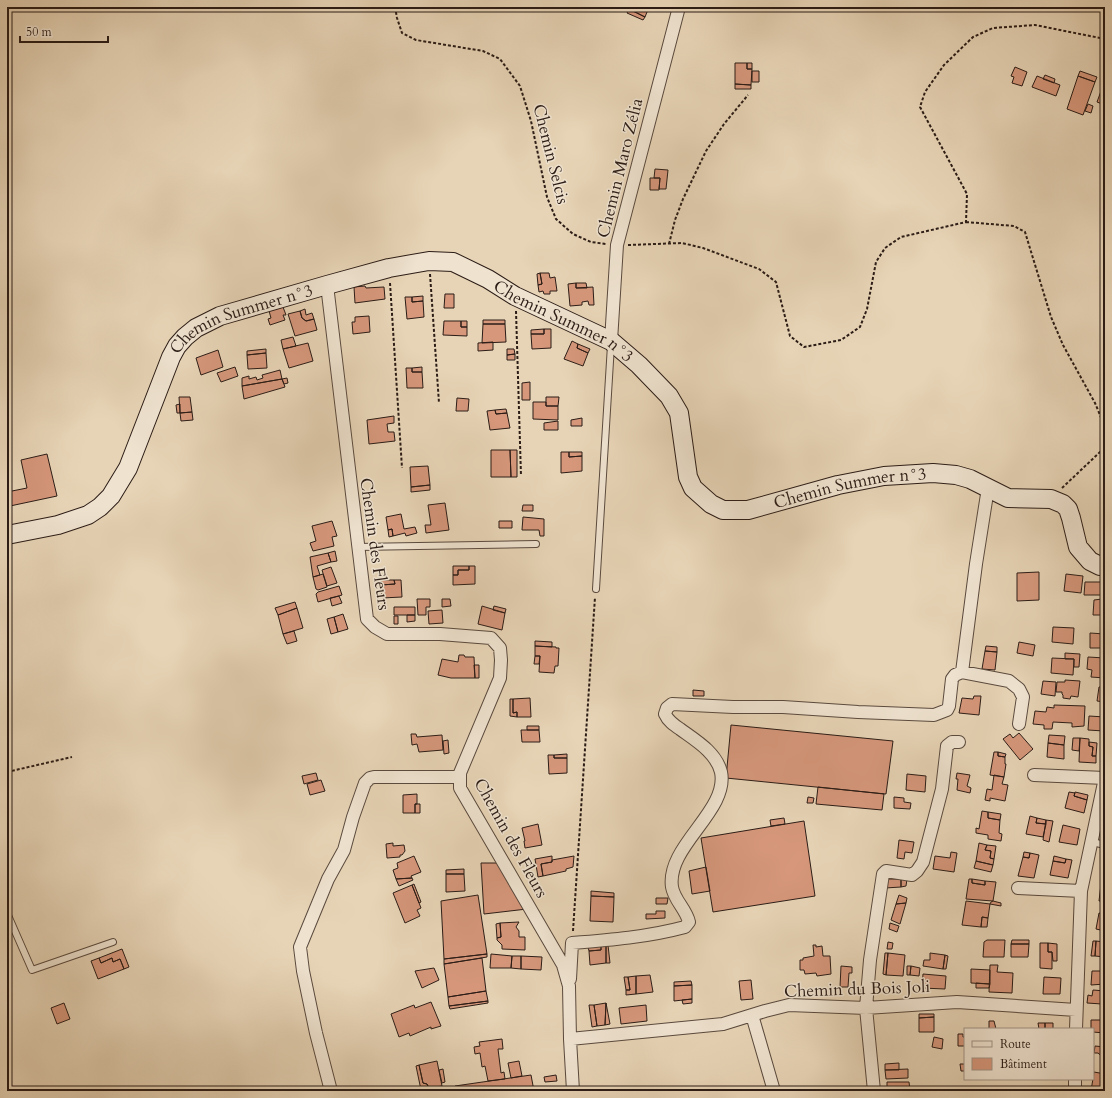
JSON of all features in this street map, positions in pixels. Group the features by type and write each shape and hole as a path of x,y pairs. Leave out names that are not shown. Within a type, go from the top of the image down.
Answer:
{"street":[{"name":"Chemin Maro Zélia","path":"611,341 617,245 679,7"},
{"name":"Chemin Summer n°3","path":"7,535 58,525 88,515 100,507 111,496 128,468 171,357 177,346 196,328 220,316 327,285 389,268 429,261 453,262 488,279 515,296 611,341 623,353 639,365 669,396 675,405 680,417 688,477 693,488 711,504 723,510 748,510 838,485 884,476 933,473 956,475 970,479 1008,498 1051,499 1063,504 1068,509 1078,547 1090,561 1100,566 1105,566"},
{"name":"Chemin des Fleurs","path":"327,285 357,547 367,619 387,634 440,634 491,638 500,648 500,678 460,773 460,788 563,965 569,986 573,1091"},
{"path":"962,672 976,564 988,488"},
{"path":"569,986 572,942 627,938 661,933 685,927 689,922 676,898 672,886 673,874 680,854 708,812 722,784 721,772 716,761 707,749 666,718 665,714 667,708 672,704 733,707 783,707 934,715 947,710 949,706 952,679 955,675 962,672 1009,682 1019,689 1023,697 1019,724"},
{"path":"874,1091 866,1008 872,944 883,874 886,871 912,874 917,871 923,862 942,789 947,746 952,742 959,742"},
{"path":"1034,774 1105,778 1081,891 1076,1028"},
{"path":"331,1091 316,1033 303,970 300,947 328,879 344,850 353,817 365,783 374,776 460,777"},
{"path":"1018,888 1081,891"},
{"name":"Chemin du Bois Joli","path":"570,1039 723,1024 789,1006 866,1008 957,1002 1076,1010"},
{"path":"752,1015 774,1091"},
{"path":"1075,1080 1075,1091"}],"lane":[{"path":"596,589 611,341"},
{"path":"357,547 536,544"},
{"path":"1092,842 1105,845"},
{"path":"7,913 32,970 113,942"}],"path":[{"name":"Chemin Selcis","path":"396,7 397,18 402,33 416,40 483,50 500,59 520,86 531,121 547,196 556,219 573,234 591,242 617,245 682,243 703,248 759,269 776,282 790,336 804,347 841,340 860,327 867,309 876,262 886,248 900,237 966,222 1014,226 1025,232 1051,316 1063,345 1095,403 1105,427"},
{"path":"966,222 967,194 920,107 925,92 944,65 973,37 993,28 1035,25 1105,39"},
{"path":"669,244 675,220 683,199 706,151 724,124 748,95"},
{"path":"429,261 439,403"},
{"path":"389,268 402,468"},
{"path":"515,296 521,476"},
{"path":"1051,499 1100,452 1105,443"},
{"path":"572,942 596,589"},
{"path":"7,772 72,757"}],"building":[{"path":"630,7 649,7 645,17 629,9"},
{"path":"1045,7 1063,7 1062,11"},
{"path":"629,9 645,17 643,20 627,13"},
{"path":"735,63 747,63 747,69 752,69 751,85 735,84"},
{"path":"747,63 752,63 752,69 747,69"},
{"path":"1015,67 1027,72 1022,86 1012,83 1014,77 1011,76"},
{"path":"752,71 759,71 759,82 752,82"},
{"path":"1080,71 1097,77 1095,82 1078,76"},
{"path":"1045,75 1055,79 1054,83 1043,79"},
{"path":"1037,76 1060,85 1056,96 1032,87"},
{"path":"1078,76 1095,82 1083,115 1067,109"},
{"path":"735,84 751,85 751,89 735,89"},
{"path":"1101,91 1105,93 1105,105 1097,102"},
{"path":"1088,104 1093,106 1091,113 1085,111"},
{"path":"655,169 668,170 666,189 659,189 660,178 654,178"},
{"path":"650,178 660,178 659,190 650,190"},
{"path":"540,273 549,273 550,278 555,277 557,291 550,291 550,294 544,294 543,291 539,292 538,285 542,284"},
{"path":"540,273 542,284 538,285 537,274"},
{"path":"576,283 576,288 593,287 594,305 589,305 588,301 582,302 582,305 570,306 568,284"},
{"path":"576,283 586,283 587,288 576,288"},
{"path":"365,286 366,288 384,287 385,299 355,303 354,287"},
{"path":"445,294 454,294 454,308 444,308"},
{"path":"423,296 423,301 412,302 412,297"},
{"path":"405,297 412,297 412,302 423,301 424,317 407,319"},
{"path":"283,307 286,315 283,315 285,320 270,325 268,319 271,318 269,311"},
{"path":"305,309 306,315 312,313 314,319 306,321 302,318 300,311"},
{"path":"300,311 302,318 306,321 314,319 317,330 295,336 288,314"},
{"path":"369,316 370,332 353,334 352,322 355,322 355,317"},
{"path":"483,320 505,320 505,324 483,324"},
{"path":"444,321 461,321 461,327 467,327 467,336 443,335"},
{"path":"461,321 467,321 467,327 461,327"},
{"path":"483,324 505,324 506,342 482,343"},
{"path":"544,329 544,334 531,334 531,330"},
{"path":"544,329 551,329 551,348 532,349 531,334 544,334"},
{"path":"293,337 296,346 283,349 281,340"},
{"path":"572,341 578,344 577,348 588,353 583,366 564,359"},
{"path":"493,342 493,350 478,351 478,343"},
{"path":"308,343 313,361 289,368 283,349"},
{"path":"578,344 590,349 588,353 577,348"},
{"path":"266,349 266,353 247,355 247,351"},
{"path":"507,349 514,349 515,354 507,355"},
{"path":"218,350 223,367 201,375 196,358"},
{"path":"266,353 267,368 248,369 247,355"},
{"path":"515,354 515,360 507,360 507,355"},
{"path":"235,367 238,376 221,382 217,373"},
{"path":"422,367 422,372 412,372 412,368"},
{"path":"406,368 412,368 412,372 422,372 423,388 407,388"},
{"path":"280,370 282,379 242,386 242,378 249,376 249,379 256,377 257,380 263,378 262,375"},
{"path":"287,378 288,383 284,384 282,379"},
{"path":"282,379 285,387 244,399 242,386"},
{"path":"530,382 530,400 522,400 522,383"},
{"path":"179,397 190,397 192,412 180,413"},
{"path":"546,397 559,397 558,406 546,406"},
{"path":"457,398 469,399 468,411 456,411"},
{"path":"533,402 546,402 546,406 558,406 558,420 533,419"},
{"path":"180,404 180,413 177,413 176,405"},
{"path":"506,409 507,413 496,414 495,410"},
{"path":"495,410 496,414 507,413 510,428 490,430 487,411"},
{"path":"192,412 193,420 181,421 180,413"},
{"path":"394,416 394,423 387,424 388,432 394,432 395,441 369,444 367,420"},
{"path":"582,418 582,426 571,426 571,420"},
{"path":"558,421 558,430 544,430 544,423"},
{"path":"491,450 510,450 511,477 491,477"},
{"path":"510,450 517,450 517,477 511,477"},
{"path":"561,452 569,452 569,457 582,456 582,471 561,473"},
{"path":"569,452 582,452 582,456 569,457"},
{"path":"47,454 57,496 10,506 7,492 27,488 21,460"},
{"path":"428,466 430,485 411,487 410,467"},
{"path":"430,485 430,490 411,492 411,487"},
{"path":"445,503 449,530 426,533 425,525 431,525 428,505"},
{"path":"523,505 533,505 533,511 522,511"},
{"path":"401,514 404,529 415,527 417,533 406,536 405,533 393,536 392,529 388,530 386,517"},
{"path":"523,517 544,519 544,536 540,536 539,530 522,530"},
{"path":"332,521 337,536 332,537 334,546 313,551 310,543 316,541 312,526"},
{"path":"499,521 512,521 512,528 499,528"},
{"path":"392,529 393,536 389,537 388,530"},
{"path":"335,551 337,561 331,562 328,553"},
{"path":"328,553 331,562 317,566 320,575 313,577 310,557"},
{"path":"453,566 469,566 469,570 458,570 458,575 453,575"},
{"path":"469,566 475,566 475,584 453,585 453,575 458,575 458,570 469,570"},
{"path":"331,567 337,583 327,586 322,570"},
{"path":"1039,572 1039,600 1017,601 1017,573"},
{"path":"323,574 327,587 318,590 316,589 313,577"},
{"path":"1066,574 1083,576 1081,593 1064,591"},
{"path":"381,580 394,580 395,584 381,585"},
{"path":"394,580 401,580 402,597 382,598 381,585 395,584"},
{"path":"1085,582 1105,582 1105,595 1084,595"},
{"path":"339,586 342,595 318,602 316,594 318,592"},
{"path":"339,596 342,603 332,606 330,598"},
{"path":"417,599 430,599 430,607 426,607 426,615 418,615"},
{"path":"442,599 450,599 451,606 442,607"},
{"path":"1102,599 1102,604 1105,604 1105,615 1093,615 1094,600"},
{"path":"295,602 297,608 278,615 275,608"},
{"path":"482,606 505,613 502,630 478,624"},
{"path":"494,606 506,609 505,613 493,610"},
{"path":"394,607 415,607 415,615 394,615"},
{"path":"297,608 303,628 283,634 278,615"},
{"path":"442,610 443,623 429,624 428,611"},
{"path":"343,614 348,629 338,632 334,617"},
{"path":"407,615 415,615 415,621 407,622"},
{"path":"394,616 398,616 398,624 394,624"},
{"path":"334,617 338,632 331,634 327,619"},
{"path":"1053,627 1074,628 1073,644 1052,642"},
{"path":"294,631 297,641 287,644 283,634"},
{"path":"1090,633 1105,634 1105,648 1090,648"},
{"path":"535,641 552,642 552,647 535,646"},
{"path":"1019,642 1035,645 1033,656 1017,653"},
{"path":"535,646 559,648 558,666 555,666 554,673 539,672 540,656 535,656"},
{"path":"986,646 997,647 997,652 985,651"},
{"path":"985,651 997,652 995,670 982,669"},
{"path":"1065,653 1080,654 1079,667 1074,667 1074,659 1065,659"},
{"path":"459,655 474,657 475,678 451,678 438,675 442,659 458,662"},
{"path":"535,656 540,656 539,664 534,664"},
{"path":"1088,657 1105,658 1105,678 1091,677 1092,670 1087,669"},
{"path":"1052,658 1074,659 1073,675 1051,673"},
{"path":"474,665 479,665 479,678 475,678"},
{"path":"1065,680 1080,681 1078,697 1071,696 1070,699 1063,698 1062,692 1056,692 1057,682 1065,682"},
{"path":"1043,681 1056,682 1055,696 1041,694"},
{"path":"1099,687 1105,687 1105,702 1097,701"},
{"path":"693,690 704,691 704,696 693,696"},
{"path":"974,696 981,696 979,715 959,713 962,698 973,699"},
{"path":"530,698 531,717 517,717 517,712 513,713 513,699"},
{"path":"510,699 513,699 513,713 517,712 517,717 510,716"},
{"path":"1054,705 1085,706 1084,726 1072,727 1072,723 1053,722 1052,729 1044,729 1044,725 1033,724 1035,711 1046,712 1047,707 1054,708"},
{"path":"1089,716 1105,717 1104,731 1088,730"},
{"path":"731,725 893,741 886,794 726,778"},
{"path":"527,726 539,726 539,730 527,730"},
{"path":"521,730 539,730 540,742 522,742"},
{"path":"1019,733 1033,749 1020,760 1003,739 1010,734 1013,738"},
{"path":"411,734 416,734 417,737 442,735 443,750 419,752 417,744 412,745"},
{"path":"1049,735 1065,736 1064,745 1048,743"},
{"path":"1073,738 1080,738 1079,751 1072,750"},
{"path":"1080,738 1089,739 1089,746 1093,747 1092,756 1096,756 1096,763 1079,762"},
{"path":"448,740 449,753 444,754 443,741"},
{"path":"1089,742 1097,743 1096,756 1092,756 1093,747 1089,746"},
{"path":"1048,743 1064,745 1064,759 1047,757"},
{"path":"994,752 998,752 998,756 1005,757 1006,764 1004,777 990,775"},
{"path":"998,752 1006,754 1005,757 998,756"},
{"path":"567,754 567,758 554,758 554,755"},
{"path":"548,755 554,755 554,758 567,758 567,773 549,774"},
{"path":"316,773 318,780 304,784 302,776"},
{"path":"957,773 970,775 967,786 971,788 970,793 957,790"},
{"path":"907,774 926,776 925,792 906,790"},
{"path":"994,775 1004,777 1002,784 1008,785 1005,801 990,798 990,801 985,800 987,789 992,790"},
{"path":"321,780 325,791 310,795 307,784"},
{"path":"818,787 884,794 882,810 816,804"},
{"path":"1069,792 1075,793 1074,796 1087,800 1084,813 1065,808"},
{"path":"1075,792 1088,795 1087,800 1074,796"},
{"path":"417,794 415,813 403,813 403,795"},
{"path":"808,797 814,798 813,803 807,803"},
{"path":"894,797 904,798 904,802 911,803 910,809 894,808"},
{"path":"415,804 420,804 420,813 415,813"},
{"path":"982,811 988,812 988,818 1000,820 999,833 1002,834 1001,841 988,839 988,835 976,833 976,828 979,829"},
{"path":"988,812 1001,814 1000,820 988,818"},
{"path":"1030,816 1037,818 1036,823 1046,824 1043,837 1026,834"},
{"path":"784,818 785,824 771,826 770,820"},
{"path":"1037,818 1046,820 1046,824 1036,823"},
{"path":"1046,820 1053,821 1049,842 1043,840"},
{"path":"804,821 815,896 713,912 701,838"},
{"path":"538,824 542,845 525,848 522,828"},
{"path":"1063,825 1080,829 1077,845 1059,842"},
{"path":"899,840 914,842 912,853 905,852 904,859 897,858"},
{"path":"393,843 393,846 404,845 405,851 402,855 400,855 400,857 387,858 386,844"},
{"path":"979,843 987,845 985,850 991,851 990,858 994,859 993,865 976,861"},
{"path":"987,845 996,846 994,859 990,858 991,851 985,850"},
{"path":"951,852 957,853 954,872 933,869 935,856 950,858"},
{"path":"1024,852 1030,853 1029,858 1023,857"},
{"path":"1030,853 1039,855 1034,878 1018,876 1023,857 1029,858"},
{"path":"414,856 421,872 411,876 412,878 396,879 393,870 398,868 397,863"},
{"path":"552,856 552,862 541,864 543,876 538,877 535,859"},
{"path":"574,856 573,867 566,869 566,871 543,876 541,864 552,862 552,860"},
{"path":"1054,856 1066,859 1065,863 1053,861"},
{"path":"1066,859 1072,860 1068,878 1050,875 1053,861 1065,863"},
{"path":"976,861 993,865 991,872 974,868"},
{"path":"481,863 499,863 527,909 484,914"},
{"path":"706,867 710,891 692,894 689,871"},
{"path":"464,869 464,874 446,874 446,870"},
{"path":"446,874 464,874 465,891 446,892"},
{"path":"412,878 413,880 399,886 396,879"},
{"path":"886,879 901,879 901,887 885,888"},
{"path":"901,879 907,879 906,886 901,887"},
{"path":"969,879 972,879 972,883 985,885 985,881 996,882 993,901 966,899"},
{"path":"972,879 985,881 985,885 972,883"},
{"path":"414,884 421,902 419,903 412,885"},
{"path":"1101,884 1105,884 1105,901 1099,901"},
{"path":"412,885 421,908 417,910 420,916 405,923 393,893"},
{"path":"591,891 614,893 614,897 591,896"},
{"path":"478,895 487,954 444,959 441,901"},
{"path":"899,895 907,898 906,903 896,904"},
{"path":"591,896 614,897 613,922 590,921"},
{"path":"656,898 668,898 667,904 656,904"},
{"path":"966,901 990,904 988,918 982,917 981,927 962,925"},
{"path":"993,901 1001,903 1001,906 990,904"},
{"path":"906,903 900,924 891,920 896,904"},
{"path":"656,911 665,911 665,918 646,919 646,914 656,914"},
{"path":"1099,913 1105,914 1105,931 1096,929"},
{"path":"982,917 988,918 987,927 981,927"},
{"path":"519,922 516,927 519,931 519,937 525,937 525,950 502,949 502,945 497,940 497,938 501,937 500,923"},
{"path":"500,923 501,937 497,938 496,924"},
{"path":"890,923 899,926 897,932 889,929"},
{"path":"987,940 1005,940 1004,957 983,957 984,942"},
{"path":"1012,940 1029,940 1029,944 1011,944"},
{"path":"1093,941 1096,941 1095,956 1091,956"},
{"path":"1096,941 1105,942 1105,957 1095,956"},
{"path":"888,942 893,943 892,949 887,949"},
{"path":"1040,943 1048,943 1048,952 1052,952 1052,969 1040,968"},
{"path":"1048,943 1057,944 1057,961 1053,961 1052,952 1048,952"},
{"path":"1011,944 1029,944 1028,957 1011,957"},
{"path":"608,945 610,963 606,963 606,946"},
{"path":"813,945 816,945 816,947 822,946 823,956 830,956 831,974 817,976 816,973 805,974 804,970 800,970 800,960 814,956"},
{"path":"601,946 601,950 589,951 588,947"},
{"path":"601,946 606,946 606,963 590,965 589,951 601,950"},
{"path":"122,949 129,967 124,969 120,959 113,962 112,958 101,963 99,958"},
{"path":"885,953 888,953 886,975 883,974"},
{"path":"888,953 905,955 903,976 886,975"},
{"path":"930,953 945,955 943,969 923,966 924,960 930,960"},
{"path":"487,954 487,957 444,964 444,959"},
{"path":"491,954 512,956 511,968 490,968"},
{"path":"945,955 948,956 946,969 943,969"},
{"path":"512,956 521,956 521,969 511,968"},
{"path":"521,956 542,957 541,970 521,969"},
{"path":"99,958 101,963 112,958 113,962 120,959 124,969 98,979 91,961"},
{"path":"482,958 486,991 448,997 444,964"},
{"path":"990,965 998,965 997,972 1013,973 1012,993 989,992"},
{"path":"841,966 852,967 852,973 849,973 848,987 840,987"},
{"path":"907,966 911,966 910,975 907,975"},
{"path":"911,966 920,968 919,976 910,975"},
{"path":"434,968 439,980 422,988 415,971"},
{"path":"971,969 990,970 990,984 971,983"},
{"path":"1105,969 1105,984 1091,985 1092,971 1103,971"},
{"path":"923,974 946,976 945,989 922,988"},
{"path":"650,975 653,992 636,994 636,976"},
{"path":"636,976 636,994 626,995 626,990 630,990 628,977"},
{"path":"624,977 628,977 630,990 626,990"},
{"path":"1044,977 1061,978 1060,994 1043,994"},
{"path":"751,980 753,999 741,1000 739,981"},
{"path":"691,981 692,985 674,986 674,982"},
{"path":"976,983 990,984 989,988 976,988"},
{"path":"692,985 692,999 674,1001 674,986"},
{"path":"1093,990 1105,991 1105,997 1103,997 1102,1004 1087,1003 1088,995 1092,996"},
{"path":"486,991 488,1001 449,1006 448,997"},
{"path":"692,999 692,1003 683,1004 682,1000"},
{"path":"488,1001 488,1003 450,1009 449,1006"},
{"path":"431,1002 441,1026 431,1029 431,1027 410,1036 409,1033 399,1037 391,1014 414,1005 415,1008"},
{"path":"64,1003 70,1019 57,1024 51,1008"},
{"path":"606,1003 605,1025 597,1026 594,1005"},
{"path":"606,1003 610,1024 605,1025"},
{"path":"589,1005 594,1005 597,1026 592,1027"},
{"path":"646,1005 647,1021 621,1024 619,1008"},
{"path":"919,1014 934,1014 934,1017 919,1018"},
{"path":"934,1017 934,1032 919,1032 919,1018"},
{"path":"1091,1020 1105,1020 1105,1033 1094,1032 1094,1028 1091,1028"},
{"path":"989,1021 994,1021 996,1028 989,1028"},
{"path":"1038,1023 1045,1023 1045,1028 1039,1028"},
{"path":"1045,1023 1053,1023 1053,1028 1045,1028"},
{"path":"958,1034 963,1034 964,1046 958,1046"},
{"path":"934,1037 943,1039 942,1049 932,1047"},
{"path":"502,1039 503,1049 498,1049 501,1073 504,1072 505,1079 488,1081 485,1066 482,1067 480,1053 475,1054 474,1047 480,1046 479,1042"},
{"path":"1095,1046 1105,1047 1105,1059 1098,1053 1094,1053"},
{"path":"437,1061 442,1086 429,1088 427,1084 423,1083 419,1065"},
{"path":"519,1061 522,1076 511,1078 508,1063"},
{"path":"899,1063 899,1070 885,1070 885,1064"},
{"path":"960,1064 964,1064 964,1071 961,1071"},
{"path":"419,1065 423,1083 427,1084 429,1088 421,1090 416,1066"},
{"path":"443,1069 445,1082 442,1083 439,1070"},
{"path":"908,1069 908,1078 886,1079 885,1070"},
{"path":"1094,1072 1105,1074 1105,1091 1091,1091 1093,1080 1094,1080"},
{"path":"531,1075 534,1091 456,1091 455,1086"},
{"path":"556,1075 557,1081 545,1082 544,1077"},
{"path":"887,1082 909,1082 910,1090 887,1091"}]}
